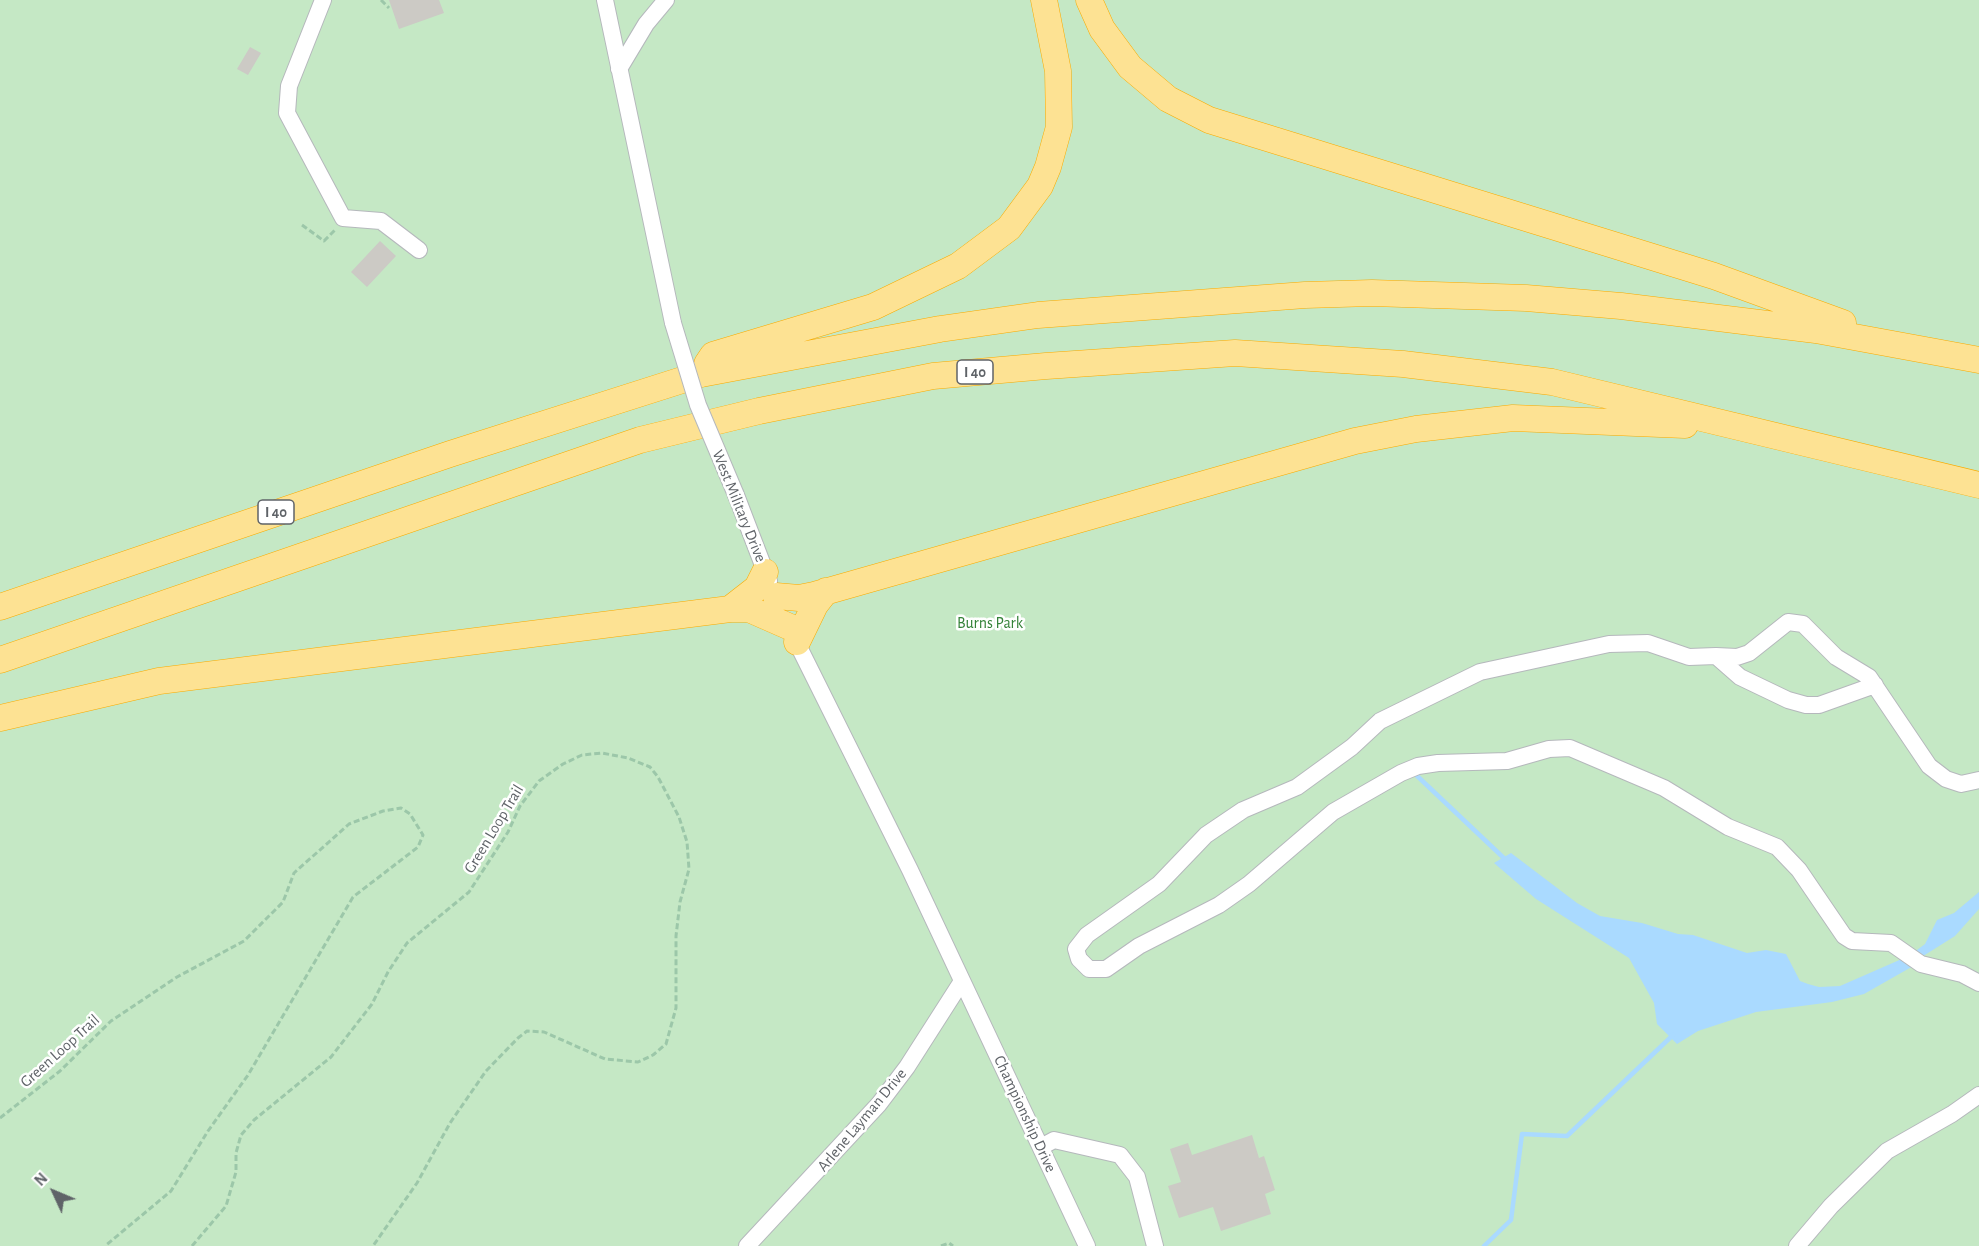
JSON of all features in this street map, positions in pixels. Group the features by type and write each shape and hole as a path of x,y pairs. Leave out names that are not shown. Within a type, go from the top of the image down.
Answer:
{"highway":[{"path":"700,374 713,355 873,307 958,266 1008,228 1040,186 1059,127 1058,71 1044,0"},
{"path":"1089,0 1102,29 1130,67 1168,99 1209,120 1703,273 1897,343"},
{"name":"I 40","path":"0,607 450,454 700,374 939,329 1038,315 1316,294 1538,299 1644,309 1897,343 1979,360"},
{"name":"I 40","path":"0,660 640,440 759,411 933,376 1235,353 1403,364 1552,382 1979,485"},
{"path":"776,596 799,598 826,591 1355,441 1416,429 1513,418 1728,425"},
{"path":"730,609 756,588 765,572"},
{"path":"0,718 159,681 730,609 749,609 793,635 826,591"}],"street":[{"path":"323,0 289,86 287,112 307,154 343,218 381,221 419,250"},
{"path":"619,69 646,24 666,0"},
{"name":"West Military Drive","path":"611,1 619,69 673,323 698,405 765,572 793,635 824,691 962,981"},
{"path":"1979,780 1961,784 1946,778 1929,766 1917,753 1875,685 1860,670 1836,657 1803,624 1796,621 1788,621 1749,652 1737,657 1689,657 1648,643 1609,644 1480,672 1380,721 1352,747 1297,787 1243,810 1206,835 1159,884 1087,935 1076,950 1079,959 1089,969 1106,969 1139,946 1219,905 1249,884 1333,812 1401,773 1418,766 1507,761 1549,749 1570,748 1665,788 1728,827 1777,847 1799,870 1844,936 1852,941 1891,943 1921,964 1962,974 1979,983"},
{"path":"1716,656 1740,677 1788,700 1806,705 1819,705 1875,685"},
{"name":"Championship Drive","path":"962,981 1087,1246"},
{"name":"Arlene Layman Drive","path":"747,1246 879,1104 907,1067 962,981"},
{"path":"1797,1246 1831,1206 1887,1151 1952,1114 1979,1095"},
{"path":"1041,1147 1054,1140 1120,1155 1137,1177 1155,1246"}],"path":[{"path":"381,0 389,8"},
{"path":"302,225 324,241 343,218"},
{"name":"Green Loop Trail","path":"192,1246 226,1206 236,1172 236,1153 241,1135 254,1120 331,1057 372,1004 388,972 407,943 469,892 508,832 520,806 539,781 563,764 582,755 602,753 628,758 650,767 658,777 679,817 687,842 689,869 680,902 676,936 676,1008 666,1044 653,1055 638,1062 605,1059 544,1032 527,1032 518,1038 486,1071 450,1123 417,1183 373,1246"},
{"name":"Green Loop Trail","path":"0,1118 60,1071 111,1021 177,977 244,941 283,902 294,873 350,824 383,811 400,808 410,814 423,835 418,847 354,897 248,1075 208,1131 171,1191 105,1246"},
{"path":"941,1246 949,1244 953,1246"}],"green space":[{"name":"Burns Park","path":"0,0 1979,0 1979,1246 0,1246"}],"water":[{"path":"1511,853 1577,903 1600,916 1642,923 1678,934 1693,935 1747,953 1766,950 1786,954 1800,981 1808,984 1819,987 1840,986 1904,958 1915,965 1864,994 1832,1002 1756,1012 1698,1031 1677,1044 1657,1024 1654,1003 1629,958 1536,899 1494,863"},
{"path":"1979,892 1979,909 1955,936 1920,958 1913,953 1925,944 1937,920 1954,913"}],"building":[{"path":"389,0 439,0 444,13 399,29"},
{"path":"250,47 261,53 248,75 237,69"},
{"path":"380,241 396,256 367,287 351,272"},
{"path":"1252,1135 1259,1158 1264,1156 1275,1190 1265,1194 1271,1214 1221,1231 1213,1207 1179,1218 1168,1186 1181,1182 1170,1149 1188,1143 1192,1155"}],"waterway":[{"path":"1414,773 1508,862"},
{"path":"1484,1246 1511,1220 1522,1134 1567,1136 1673,1035"}]}
